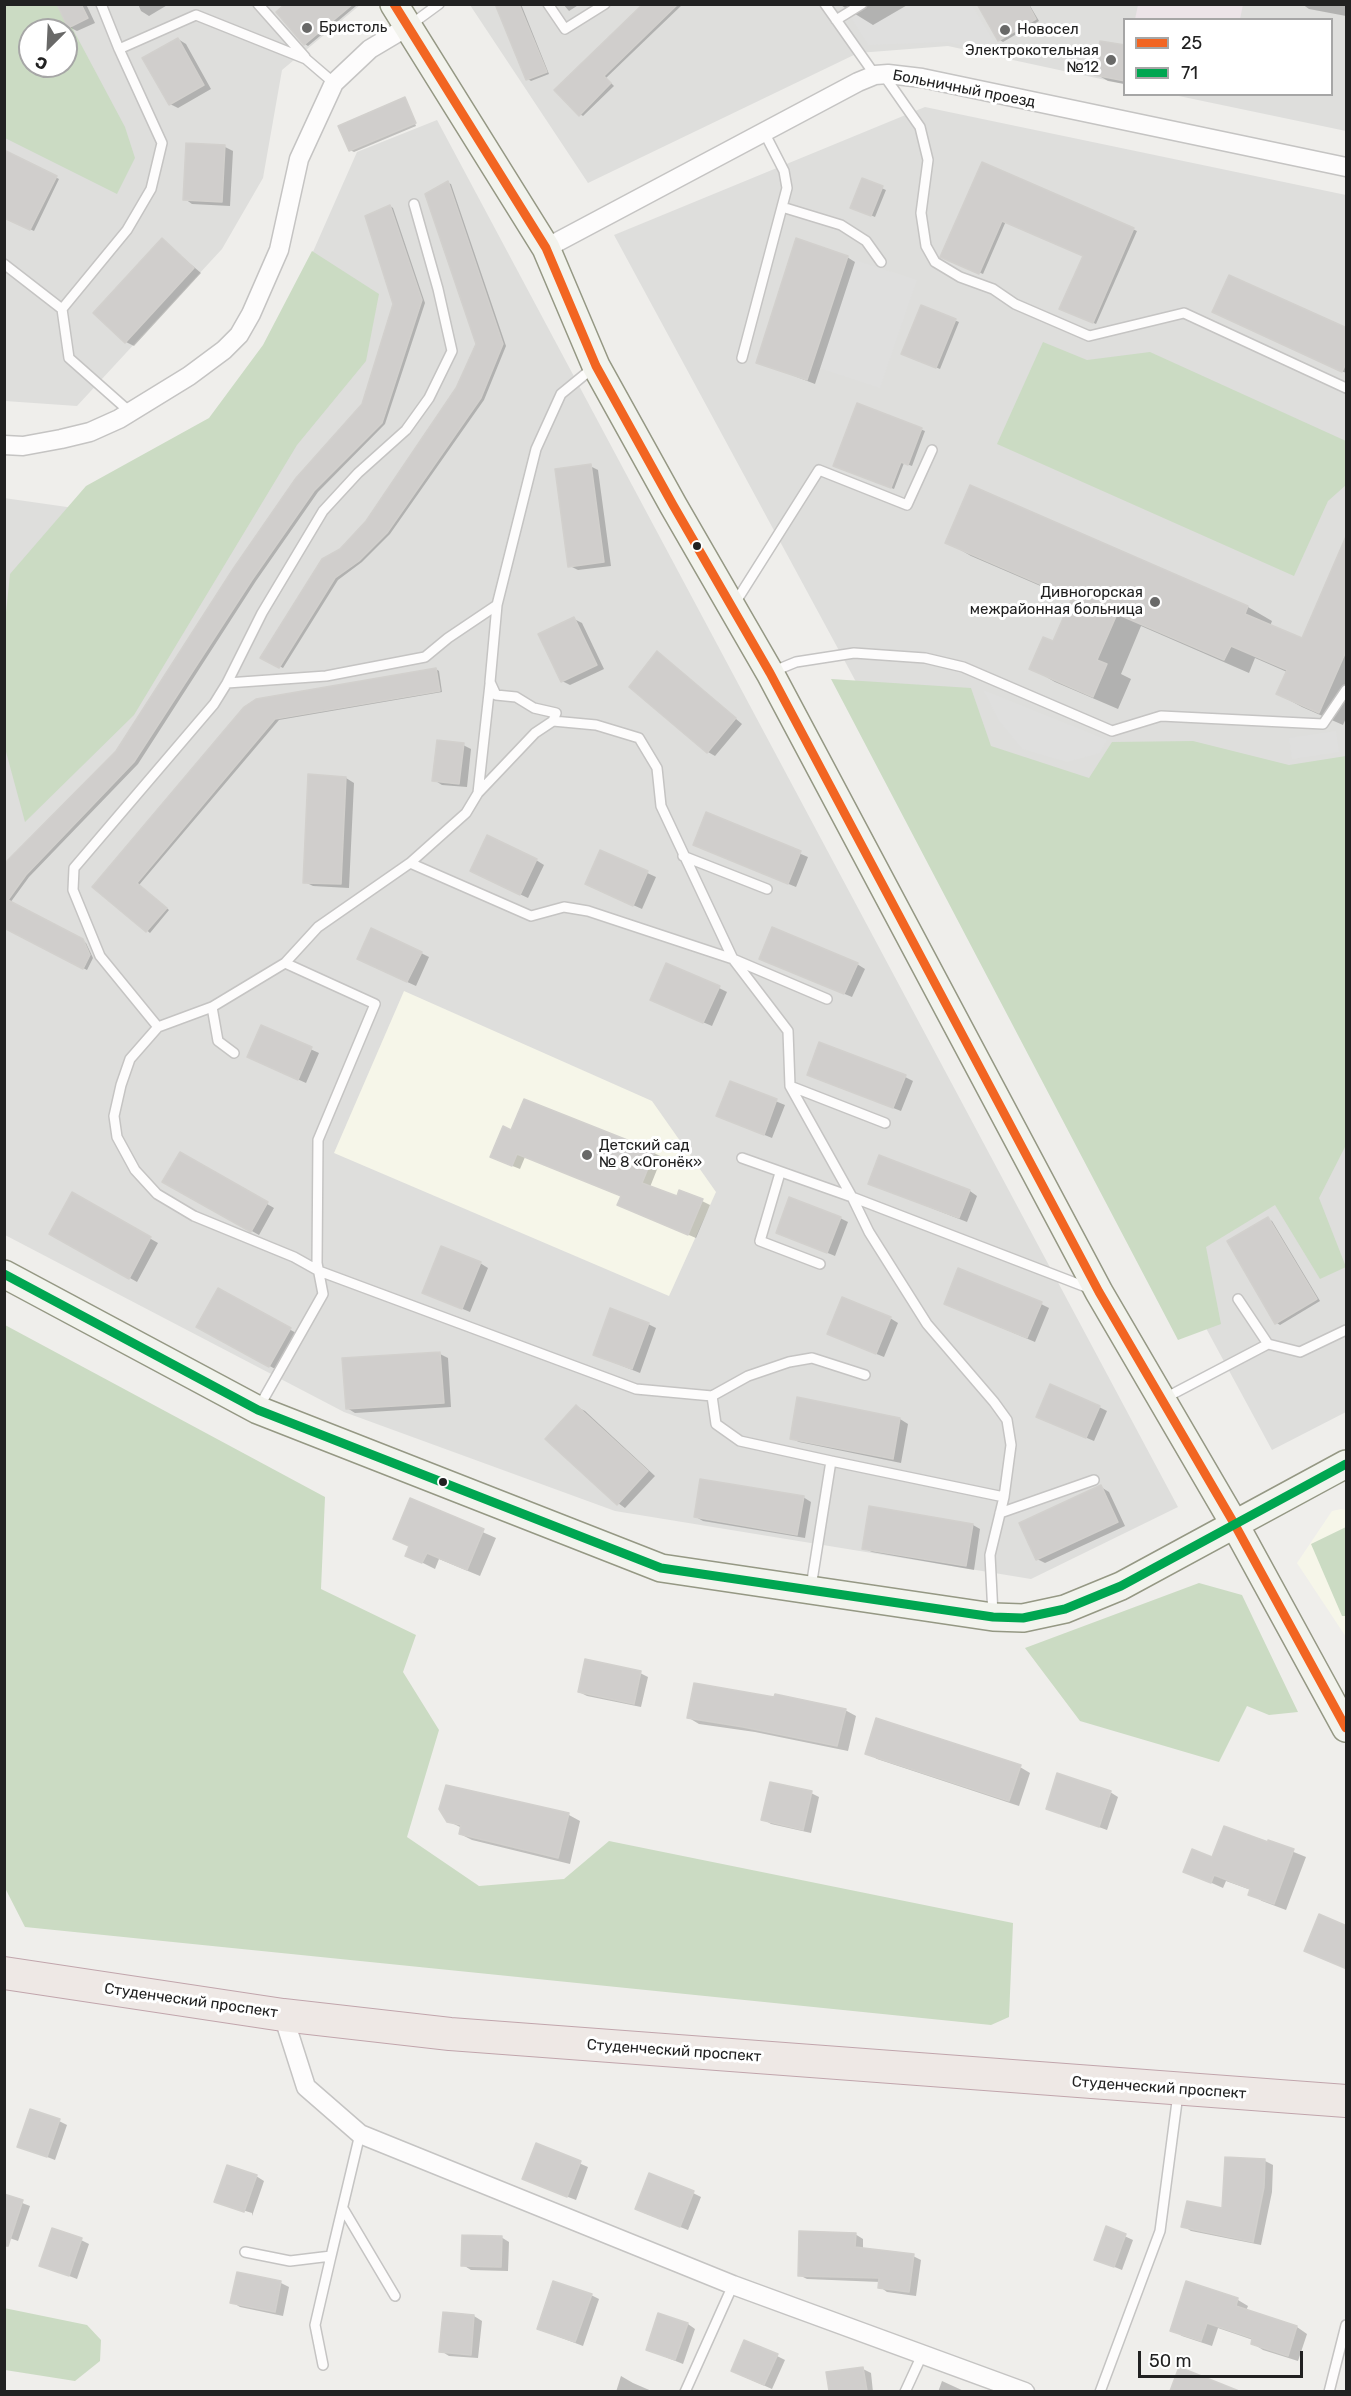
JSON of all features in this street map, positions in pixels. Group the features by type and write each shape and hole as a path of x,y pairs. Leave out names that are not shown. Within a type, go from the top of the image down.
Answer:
{"highway":[{"name":"Студенческий проспект","path":"4,1973 283,2015 450,2034 1347,2101"}],"main road":[{"path":"401,16 546,248 596,366 770,673 1099,1292 1235,1525 1347,1728"},
{"path":"4,1274 258,1410 661,1568 993,1617 1023,1618 1065,1609 1121,1586 1347,1464"}],"street":[{"path":"4,444 23,446 90,432 130,412 189,376 224,350 239,335 251,314 279,250 300,159 334,83 401,16"},
{"name":"Больничный проезд","path":"546,248 858,82 879,75 922,78 1347,167"},
{"path":"283,2015 306,2087 360,2134 733,2285 1025,2391"}],"lane":[{"path":"62,309 127,230 151,189 162,143 118,49 101,4"},
{"path":"258,4 306,59 334,83"},
{"path":"401,16 439,4"},
{"path":"549,4 565,29 605,4"},
{"path":"825,4 920,128 928,160 921,213 926,246 935,262 960,277 993,289 1015,303 1089,336 1184,313 1347,388"},
{"path":"836,20 862,4"},
{"path":"118,49 196,15 306,59"},
{"path":"742,358 787,188 784,171 764,132"},
{"path":"158,1027 100,956 73,890 74,868 214,704 262,613 323,511 358,474 406,430 429,398 452,351 438,289 414,204"},
{"path":"782,207 841,225 866,241 881,262"},
{"path":"4,264 62,309 69,358 130,412"},
{"path":"478,793 497,605 536,448 561,394 596,366"},
{"path":"732,607 819,470 908,505 932,450"},
{"path":"227,683 326,676 425,657 448,638 497,605"},
{"path":"770,673 796,662 854,653 925,658 963,667 1112,730 1161,716 1323,724 1347,690"},
{"path":"490,682 496,695 516,698 534,708 556,713 553,722"},
{"path":"865,1375 812,1358 789,1362 748,1376 712,1396 636,1389 319,1271 294,1257 194,1216 157,1194 135,1170 117,1137 114,1116 130,1059 158,1027 212,1007 285,963 318,927 410,863 466,813 478,793 535,733 553,722 596,725 639,738 657,768 661,806 733,958 788,1031 790,1086 869,1232 927,1324 994,1402 1006,1420 1011,1445 1004,1497 990,1555 993,1617"},
{"path":"683,856 767,889"},
{"path":"410,863 531,916 564,907 588,911 733,958 827,999"},
{"path":"258,1410 323,1294 319,1271 318,1140 375,1004 285,963"},
{"path":"212,1007 218,1041 234,1053"},
{"path":"790,1086 885,1124"},
{"path":"742,1158 852,1197 1099,1292"},
{"path":"780,1173 760,1241 820,1264"},
{"path":"1238,1299 1268,1344"},
{"path":"1162,1400 1268,1344 1300,1352 1347,1330"},
{"path":"712,1396 716,1424 740,1441 1004,1497"},
{"path":"811,1591 831,1461"},
{"path":"1000,1513 1094,1480"},
{"path":"1100,2391 1160,2231 1169,2175 1178,2090"},
{"path":"323,2365 315,2325 344,2210 360,2134"},
{"path":"344,2210 394,2296"},
{"path":"245,2252 290,2260 331,2256"},
{"path":"685,2391 733,2285"},
{"path":"1329,2391 1347,2325"},
{"path":"905,2391 922,2355"}],"shaded area":[{"path":"1138,4 1243,5 1240,18 1135,18"},
{"path":"4,5 360,5 282,70 263,178 222,249 77,406 5,401"},
{"path":"470,5 1346,5 1346,131 1179,96 1333,96 1333,18 1123,18 1123,84 948,46 858,53 588,183"},
{"path":"875,5 972,5 995,43 967,46 947,42 868,45 851,18"},
{"path":"925,107 1346,195 1346,1412 1272,1450 614,235"},
{"path":"437,120 1178,1507 1031,1579 615,1511 344,1412 5,1235 4,498 74,508 208,442 270,349 357,152"},
{"path":"852,259 917,280 880,388 816,367"},
{"path":"983,690 1107,740 1100,753 1067,762 1022,749 999,721"},
{"path":"1336,731 1339,752 1292,759 1289,738"},
{"path":"404,991 652,1101 716,1192 669,1296 334,1153"},
{"path":"1346,1510 1346,1637 1297,1563 1332,1511"}],"green space":[{"path":"4,5 60,5 67,18 18,18 18,78 78,78 78,39 125,127 135,158 117,194 5,138"},
{"path":"312,251 379,294 366,361 297,445 134,715 25,822 5,748 4,632 10,574 86,486 209,418 263,345"},
{"path":"1043,342 1087,360 1150,352 1346,441 1346,485 1328,501 1294,576 997,444"},
{"path":"831,679 971,688 991,746 1089,778 1112,742 1193,741 1289,765 1346,756 1346,1145 1319,1198 1346,1267 1320,1279 1275,1205 1206,1247 1221,1324 1178,1340"},
{"path":"5,1325 325,1497 321,1589 416,1635 403,1672 439,1730 407,1837 479,1886 564,1879 609,1841 1013,1923 1009,2017 991,2025 25,1927 4,1886"},
{"path":"1346,1527 1346,1616 1342,1616 1311,1544"},
{"path":"1199,1583 1242,1595 1298,1712 1269,1715 1247,1706 1219,1762 1080,1721 1025,1648"},
{"path":"4,2308 87,2325 101,2340 100,2361 75,2381 5,2370"}],"building":[{"path":"57,4 81,4 88,18 78,23 78,18 63,18"},
{"name":"Бристоль","path":"285,4 353,4 304,45 276,12"},
{"path":"495,4 519,4 547,72 526,80"},
{"path":"643,4 678,4 604,76 611,83 579,116 554,90"},
{"name":"Новосел","path":"977,4 1028,4 1036,19 998,41"},
{"path":"178,38 204,85 169,105 142,58"},
{"name":"Электрокотельная №12","path":"1100,41 1123,45 1123,81 1094,75"},
{"path":"405,97 416,123 349,151 338,126"},
{"path":"186,143 225,145 222,202 183,200"},
{"path":"4,150 57,176 30,230 4,218"},
{"path":"982,162 1134,228 1093,323 1059,309 1083,256 1002,221 979,274 940,257"},
{"path":"862,178 883,186 871,216 850,208"},
{"path":"448,181 503,344 481,398 387,533 359,561 335,578 279,668 260,658 322,559 340,549 366,521 456,388 476,344 425,194"},
{"path":"390,205 422,300 382,423 314,491 252,580 134,762 26,875 8,900 83,939 90,955 83,969 4,928 4,864 116,751 233,569 296,478 362,404 393,304 365,216"},
{"path":"162,238 194,268 125,343 93,313"},
{"path":"796,238 848,256 807,380 756,363"},
{"path":"1229,275 1347,328 1347,361 1342,372 1212,312"},
{"path":"921,305 956,319 936,368 901,354"},
{"path":"857,403 922,428 908,465 901,462 891,488 833,466"},
{"path":"591,464 604,562 568,567 555,469"},
{"name":"Дивногорская межрайонная больница","path":"970,485 1248,606 1245,614 1302,638 1347,534 1347,649 1319,713 1276,694 1287,670 1231,646 1224,660 1117,614 1097,660 1107,664 1093,697 1029,669 1043,637 1053,641 1072,598 945,543"},
{"path":"574,617 597,665 561,682 538,634"},
{"path":"657,651 736,718 707,753 629,687"},
{"path":"436,668 440,691 275,719 137,883 167,908 146,932 92,887 244,707 256,699"},
{"path":"437,740 464,743 459,784 432,781"},
{"path":"308,774 346,777 341,884 303,883"},
{"path":"706,812 801,851 788,884 693,845"},
{"path":"487,835 537,859 520,895 470,871"},
{"path":"600,850 648,871 633,906 585,884"},
{"path":"772,927 858,963 844,994 759,959"},
{"path":"371,928 422,952 407,982 357,959"},
{"path":"666,963 720,986 703,1023 650,1000"},
{"path":"261,1025 312,1047 298,1080 247,1057"},
{"path":"819,1042 906,1075 893,1108 807,1075"},
{"path":"730,1081 777,1099 764,1135 716,1116"},
{"name":"Детский сад № 8 «Огонёк»","path":"524,1099 655,1151 642,1183 677,1196 679,1190 703,1199 688,1235 617,1205 621,1196 517,1154 512,1166 490,1157 503,1126 511,1130"},
{"path":"180,1152 268,1202 251,1232 162,1182"},
{"path":"879,1155 970,1190 959,1218 868,1184"},
{"path":"72,1192 151,1237 129,1279 49,1234"},
{"path":"789,1197 841,1217 827,1253 776,1233"},
{"path":"1268,1217 1317,1299 1275,1324 1227,1241"},
{"path":"441,1246 481,1262 462,1309 422,1293"},
{"path":"958,1268 1042,1302 1027,1338 944,1304"},
{"path":"218,1288 291,1328 269,1367 196,1327"},
{"path":"842,1297 891,1317 876,1354 827,1334"},
{"path":"610,1308 649,1323 632,1369 593,1355"},
{"path":"440,1352 444,1403 346,1409 342,1358"},
{"path":"1050,1384 1100,1406 1086,1438 1036,1417"},
{"path":"797,1397 900,1418 893,1459 790,1439"},
{"path":"576,1405 648,1471 617,1505 545,1439"},
{"path":"700,1479 804,1496 797,1535 694,1517"},
{"path":"1101,1485 1118,1522 1036,1560 1019,1523"},
{"path":"410,1498 484,1529 467,1570 427,1553 422,1563 405,1556 409,1546 393,1539"},
{"path":"869,1506 973,1524 966,1566 862,1549"},
{"path":"585,1659 641,1671 634,1704 578,1692"},
{"path":"694,1683 774,1697 775,1694 846,1709 837,1746 687,1718"},
{"path":"876,1718 1021,1765 1009,1801 865,1754"},
{"path":"1057,1773 1111,1791 1099,1827 1046,1809"},
{"path":"770,1782 812,1791 803,1830 761,1820"},
{"path":"446,1785 569,1813 558,1858 459,1834 461,1825 447,1822 439,1809"},
{"path":"1224,1826 1294,1849 1274,1904 1248,1895 1250,1889 1214,1875 1211,1883 1183,1872 1192,1849 1212,1857"},
{"path":"1319,1914 1347,1926 1347,1969 1304,1951"},
{"path":"30,2109 60,2119 47,2157 17,2147"},
{"path":"536,2143 581,2161 567,2197 522,2179"},
{"path":"1225,2157 1265,2159 1264,2187 1253,2242 1181,2227 1187,2201 1222,2208"},
{"path":"227,2165 257,2175 244,2212 214,2202"},
{"path":"649,2173 694,2191 680,2227 635,2209"},
{"path":"4,2194 23,2200 8,2246 4,2246"},
{"path":"1106,2226 1126,2234 1114,2267 1094,2260"},
{"path":"52,2228 82,2238 69,2276 39,2266"},
{"path":"799,2231 856,2233 855,2247 914,2254 909,2292 878,2288 879,2278 798,2276"},
{"path":"462,2235 502,2236 501,2267 461,2266"},
{"path":"237,2272 281,2281 275,2312 230,2303"},
{"path":"553,2281 592,2294 575,2342 537,2329"},
{"path":"1186,2281 1238,2298 1236,2306 1297,2326 1288,2356 1251,2344 1252,2338 1207,2323 1201,2341 1170,2331"},
{"path":"443,2312 474,2315 471,2355 439,2352"},
{"path":"658,2313 688,2323 675,2360 646,2350"},
{"path":"744,2340 778,2354 764,2385 731,2371"},
{"path":"863,2367 867,2391 829,2391 826,2372"},
{"path":"1179,2367 1239,2391 1170,2391"}],"transit line":[{"name":"25","path":"394,4 546,248 596,366 770,673 1099,1292 1235,1525 1346,1728"},
{"name":"71","path":"4,1274 258,1410 661,1568 993,1617 1023,1618 1065,1609 1121,1586 1346,1464"}],"place":[{"name":"Бристоль","path":"307,28"},
{"name":"Новосел","path":"1005,30"},
{"name":"Электрокотельная №12","path":"1111,60"},
{"name":"Дивногорская межрайонная больница","path":"1155,602"},
{"name":"Детский сад № 8 «Огонёк»","path":"587,1155"}]}
